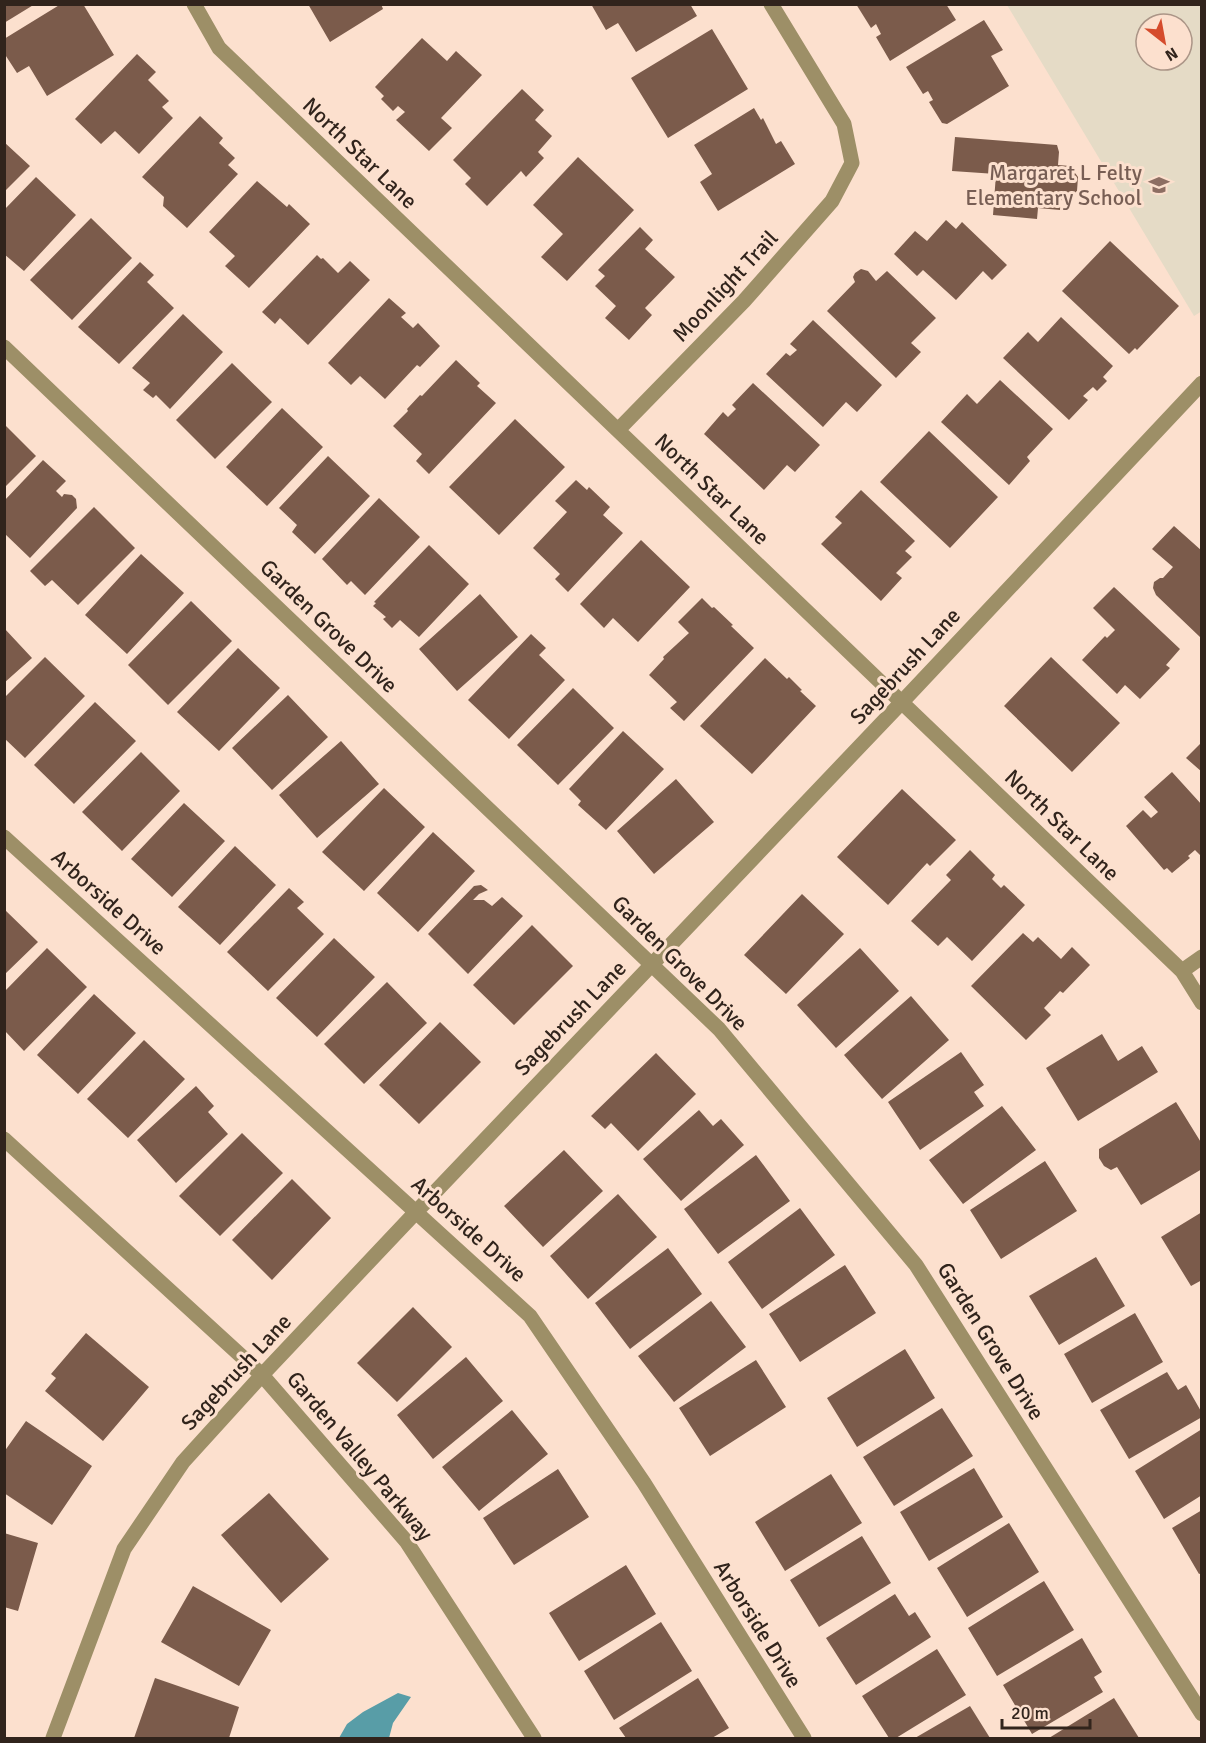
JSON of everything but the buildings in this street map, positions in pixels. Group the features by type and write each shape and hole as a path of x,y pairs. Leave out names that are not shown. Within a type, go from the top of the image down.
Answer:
{"street":[{"name":"North Star Lane","path":"194,4 219,48 1182,971 1202,1003"},
{"name":"Moonlight Trail","path":"618,430 744,301 832,201 852,163 844,124 771,4"},
{"name":"Garden Grove Drive","path":"4,347 719,1029 916,1265 1202,1714"},
{"name":"Sagebrush Lane","path":"53,1738 124,1549 183,1462 262,1375 1202,383"},
{"name":"Arborside Drive","path":"4,837 530,1316 644,1483 804,1738"},
{"path":"1182,971 1202,957"},
{"name":"Garden Valley Parkway","path":"4,1139 262,1375 406,1541 534,1738"}],"shaded area":[{"name":"Margaret L Felty Elementary School","path":"1007,5 1201,5 1202,311 1194,316"}],"water":[{"path":"398,1693 411,1697 393,1723 389,1738 339,1738 347,1724 363,1712"}],"place":[{"name":"Margaret L Felty Elementary School","path":"1159,185"}]}
